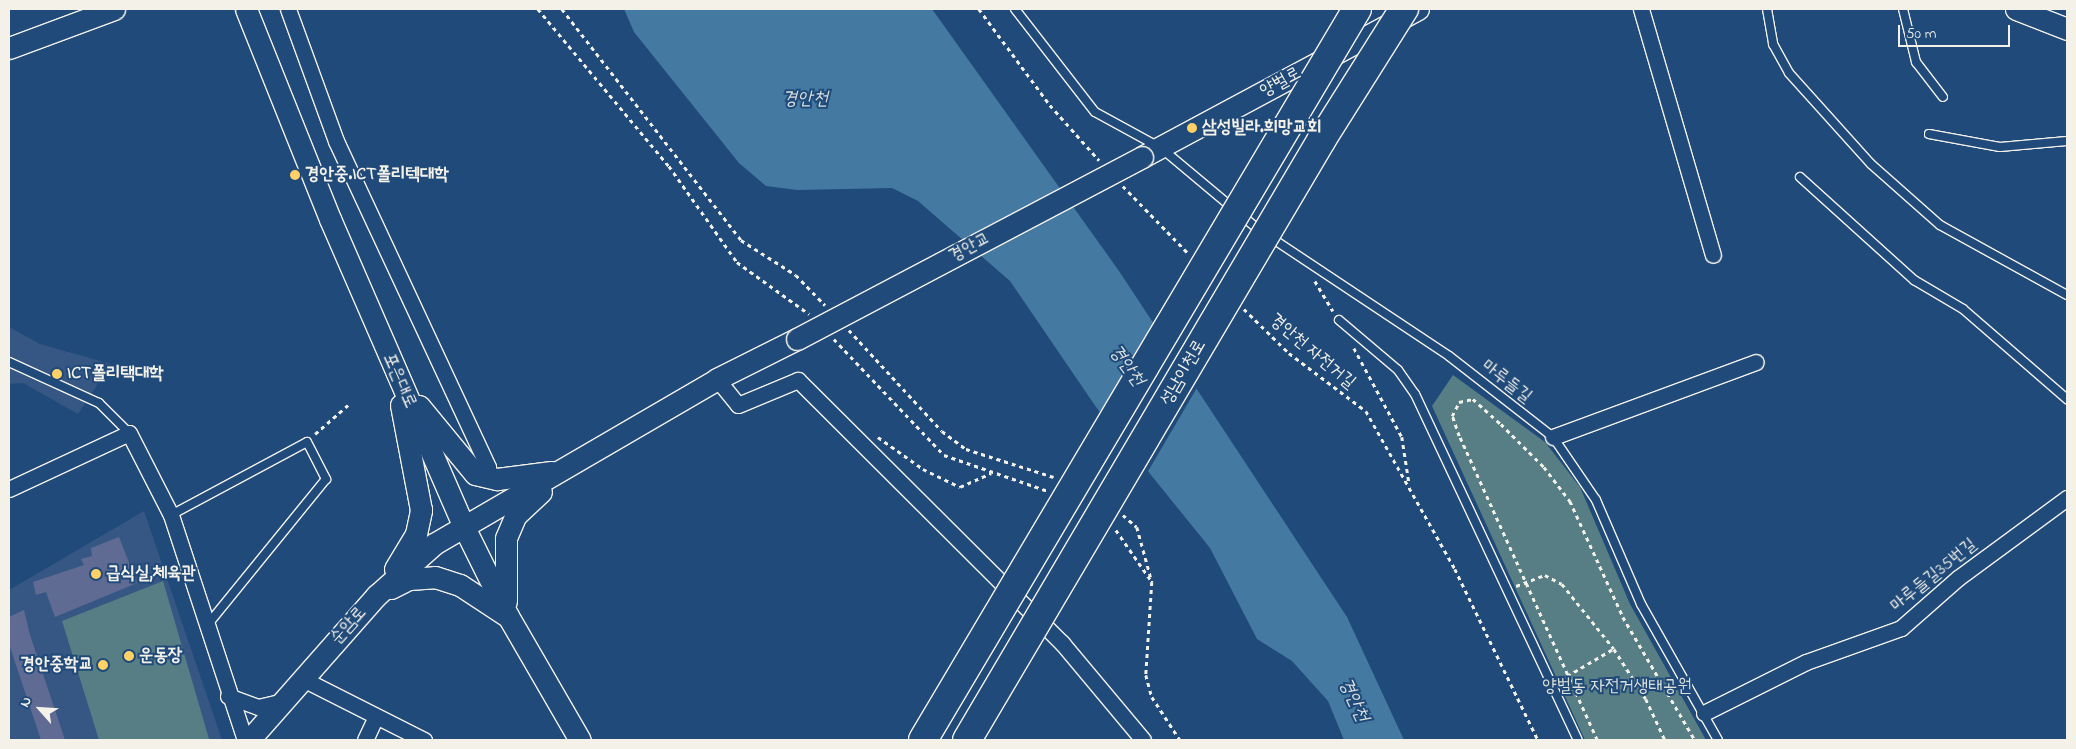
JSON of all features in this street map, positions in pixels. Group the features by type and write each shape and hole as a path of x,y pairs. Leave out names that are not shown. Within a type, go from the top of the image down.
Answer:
{"highway":[{"path":"923,740 1357,9"},
{"name":"성남이천로","path":"967,740 1322,139 1404,9"}],"street":[{"path":"9,48 114,9"},
{"name":"포은대로","path":"246,9 397,378 463,525 508,616 580,740"},
{"path":"288,9 336,141 488,467 486,478"},
{"name":"양벌로","path":"1152,153 1418,9"},
{"path":"1641,9 1713,255"},
{"path":"2016,9 2043,14 2067,29"},
{"name":"경안교","path":"565,470 717,379 1152,153"},
{"path":"1553,437 1756,362"},
{"path":"397,378 467,470 486,478 565,470"},
{"path":"377,595 416,534 421,510 397,378"},
{"path":"717,379 738,405 798,380 1062,643 1143,740"},
{"path":"9,489 129,433 171,515 205,628 228,696 247,740"},
{"path":"508,616 505,556 510,526 516,515 565,470"},
{"name":"순암로","path":"247,740 377,595 421,554 463,525 565,470"},
{"name":"마루들길35번길","path":"1704,714 1806,662 1901,628 1958,578 2067,498"},
{"path":"377,595 409,580 436,576 460,585 508,616"},
{"path":"301,678 374,719 424,740"},
{"path":"228,696 258,707 280,702"},
{"path":"365,740 374,719"}],"lane":[{"name":"마루들길","path":"1015,9 1094,112 1304,262 1449,356 1553,437 1596,500 1641,604 1718,740"},
{"path":"1767,9 1773,44 1789,74 1871,164 1940,225 2067,295"},
{"path":"1903,9 1916,62 1943,97"},
{"path":"1929,134 2000,146 2067,140"},
{"path":"1800,177 1914,280 1963,309 2067,399"},
{"path":"1339,320 1398,370 1415,394 1509,588 1578,740"},
{"path":"9,362 99,403 129,433"},
{"path":"171,515 307,442 326,480 205,628"}],"path":[{"path":"979,9 1050,105 1102,163"},
{"path":"1115,178 1197,262"},
{"path":"1304,262 1339,320 1402,437 1409,484"},
{"name":"경안천 자전거길","path":"1239,304 1289,353 1366,411 1409,484 1538,740"},
{"path":"1597,740 1458,436 1452,416 1459,402 1473,399 1544,467 1570,501 1623,617 1695,740"},
{"path":"307,442 348,405"},
{"path":"876,436 923,469 960,487 991,473"},
{"path":"1509,588 1545,575 1562,584 1614,649 1646,699 1666,740"},
{"path":"1152,582 1146,675 1152,697 1180,740"},
{"path":"1568,676 1614,649"}],"shaded area":[{"name":"ICT폴리택대학","path":"9,327 40,344 111,364 78,414 23,383 9,384"},
{"name":"경안중학교","path":"144,511 222,740 9,740 9,590"}],"green space":[{"name":"양벌동 자전거생태공원","path":"1453,375 1545,442 1580,487 1630,604 1706,740 1585,740 1432,406"},
{"name":"운동장","path":"163,581 209,739 99,740 62,621"}],"water":[{"name":"경안천","path":"624,9 932,9 1119,271 1347,617 1404,740 1344,740 1328,701 1292,661 1257,639 1210,548 1096,407 1010,281 918,201 892,188 797,190 766,186 739,163 634,32"}],"pier":[{"path":"1157,324 1198,386 1147,473 1102,418"}],"building":[{"name":"급식실,체육관","path":"119,537 137,583 55,617 46,592 36,595 33,582 84,565 81,559 92,556 91,548"},
{"path":"24,610 30,635 65,740 41,740 9,644 9,617"}],"place":[{"name":"삼성빌라.희망교회","path":"1192,128"},
{"name":"경안중.ICT폴리텍대학","path":"295,175"},
{"name":"ICT폴리택대학","path":"57,374"},
{"name":"급식실,체육관","path":"96,574"},
{"name":"운동장","path":"129,656"},
{"name":"경안중학교","path":"103,665"}]}
